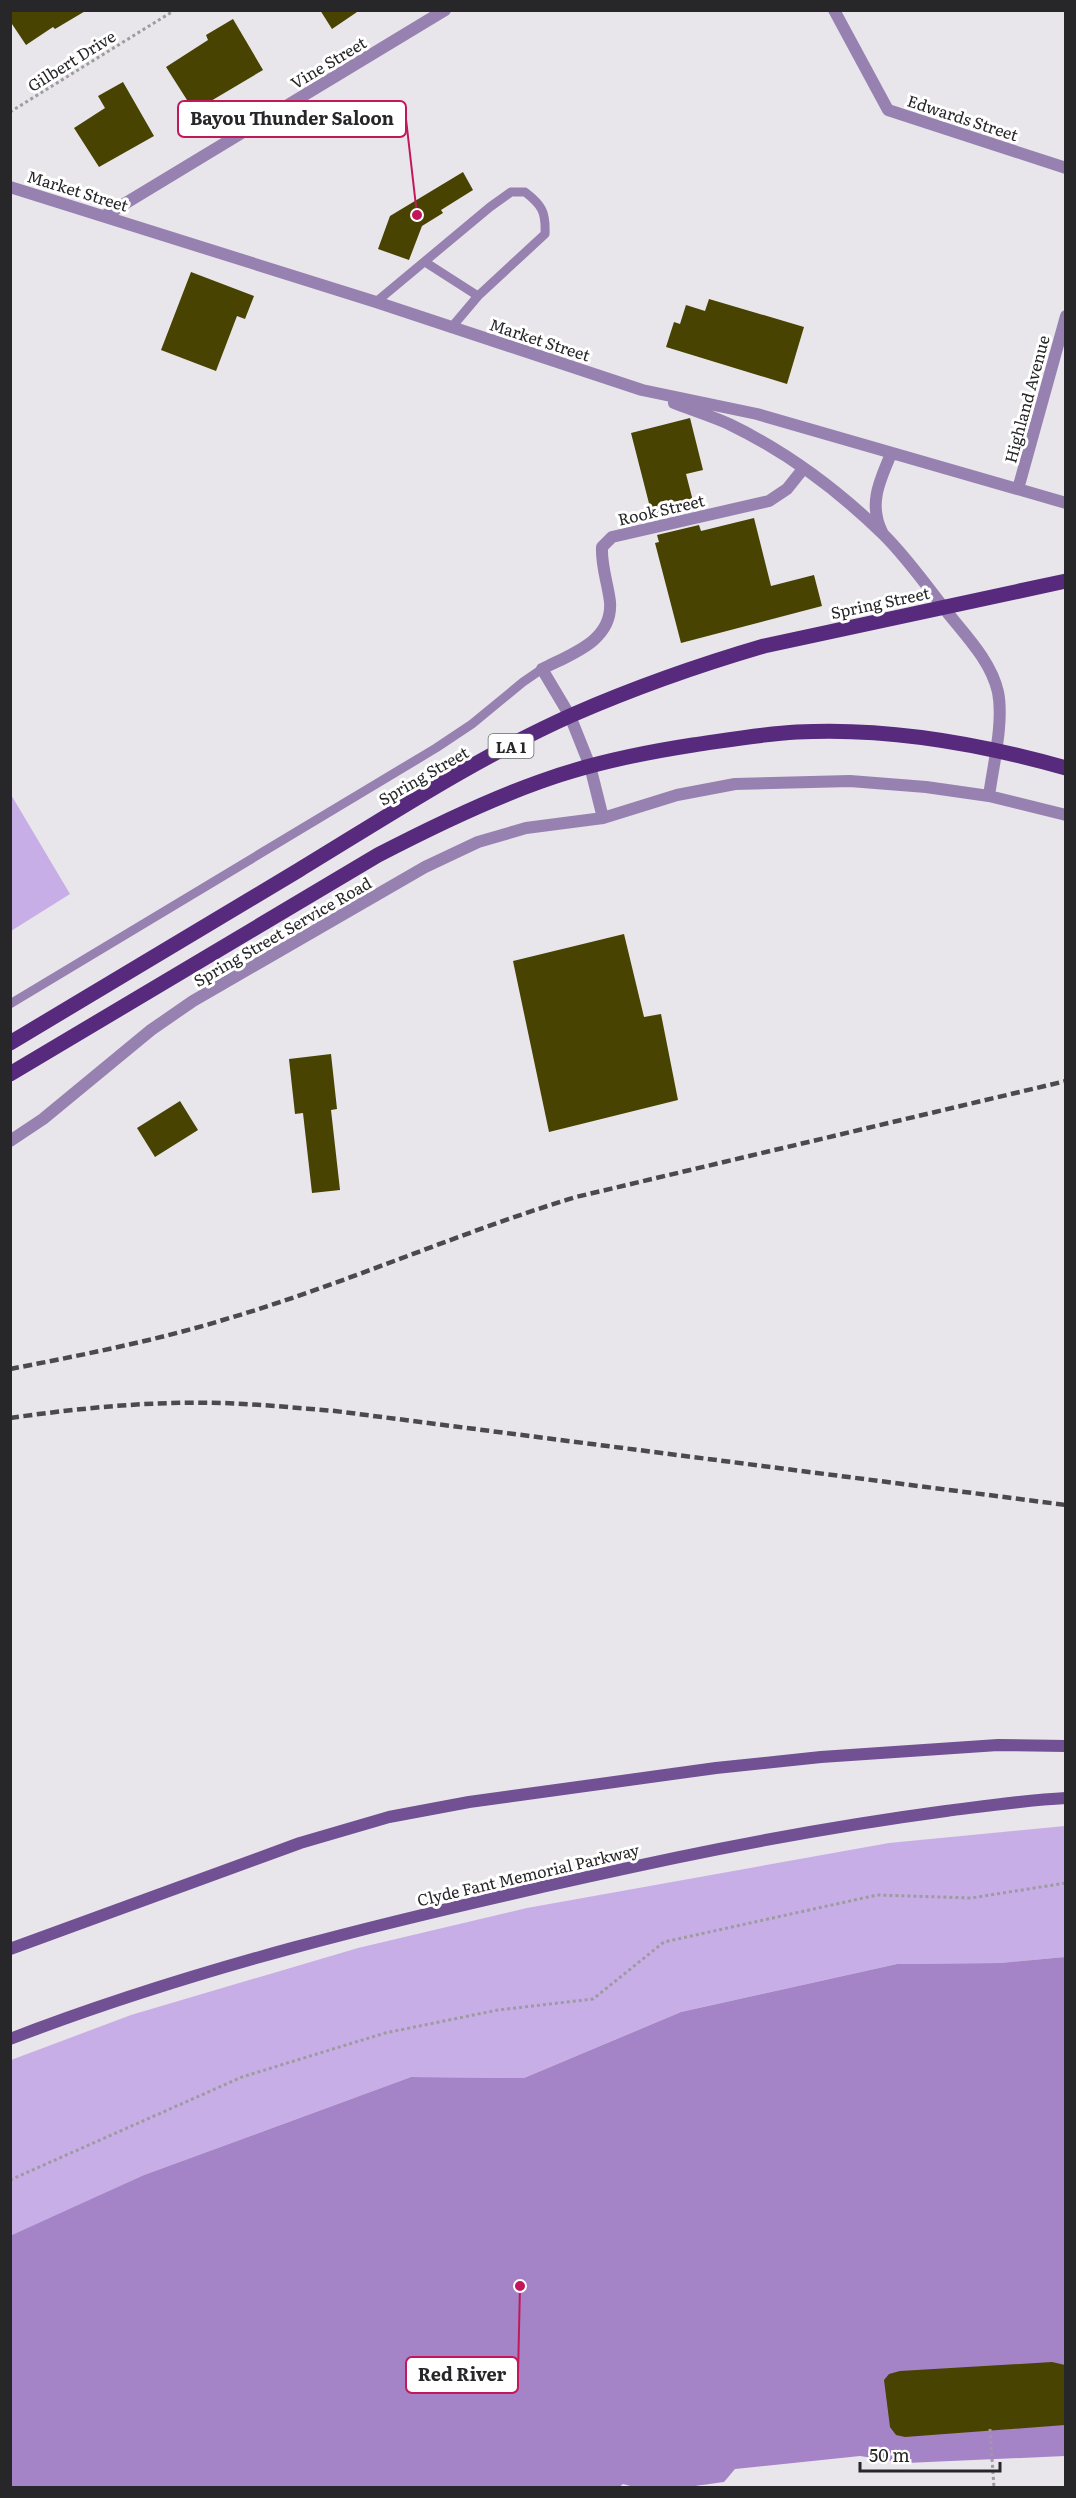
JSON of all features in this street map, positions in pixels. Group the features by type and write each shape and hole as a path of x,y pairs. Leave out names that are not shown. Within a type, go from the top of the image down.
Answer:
{"main road":[{"name":"Spring Street","path":"10,1042 422,796 496,753 570,716 622,694 764,646 1065,581"},
{"name":"LA 1","path":"10,1074 378,855 490,801 541,781 590,766 675,748 796,732 835,731 913,735 952,740 1065,768"},
{"path":"10,1949 300,1843 389,1817 468,1802 705,1769 809,1758 980,1745 1065,1746"},
{"name":"Clyde Fant Memorial Parkway","path":"10,2039 166,1984 262,1956 508,1894 792,1835 900,1817 1065,1798"}],"street":[{"name":"Vine Street","path":"105,215 445,10"},
{"name":"Edwards Street","path":"834,10 888,110 1065,168"},
{"name":"Market Street","path":"10,186 376,302 642,390 757,414 1065,503"},
{"name":"Highland Avenue","path":"1018,489 1065,316"},
{"path":"642,390 728,424 773,449 845,500 900,554 977,650 991,672 998,691 1000,707 989,796"},
{"path":"884,536 876,520 875,505 877,489 891,454"},
{"name":"Rook Street","path":"542,669 586,646 599,637 605,629 609,619 610,603 602,557 605,543 612,537 769,501 788,489 803,469"},
{"path":"542,669 570,716 590,766 603,818"},
{"name":"Spring Street Service Road","path":"10,1141 43,1119 151,1030 193,1001 425,867 478,842 526,828 603,818 677,795 735,784 850,781 926,787 989,796 1065,815"}],"lane":[{"path":"376,302 511,192 525,192 536,201 546,216 545,234 478,296 451,328"},
{"path":"425,262 478,296"},
{"path":"10,1004 436,748 472,724 542,669"}],"path":[{"name":"Gilbert Drive","path":"10,112 175,10"},
{"path":"10,2180 242,2077 319,2053 386,2033 498,2010 593,2000 664,1942 877,1895 971,1898 1065,1883"},
{"path":"990,2429 994,2487"}],"shaded area":[{"path":"10,793 70,894 11,931 10,931"},
{"path":"1065,1826 1065,1957 1000,1963 897,1964 681,2012 524,2078 411,2077 144,2175 11,2237 11,2060 131,2015 358,1948 527,1908 889,1843"},
{"path":"1065,1957 1065,2456 906,2463 860,2456 735,2469 724,2482 660,2489 623,2484 618,2488 11,2487 10,2236 144,2175 411,2077 524,2078 681,2012 897,1964 1000,1963"}],"building":[{"path":"10,10 87,10 55,29 53,27 26,45 10,21"},
{"path":"320,10 360,10 332,29"},
{"path":"233,19 263,70 194,111 166,67 208,40 206,35"},
{"path":"123,82 154,136 99,167 74,128 105,108 98,96"},
{"path":"463,172 473,190 441,210 443,213 422,226 409,260 378,249 390,216"},
{"path":"191,272 254,296 245,319 237,316 216,371 161,350"},
{"path":"709,299 804,327 787,384 666,347 674,322 680,324 686,305 705,311"},
{"path":"690,418 703,470 686,474 695,509 653,519 631,433"},
{"path":"754,518 771,586 814,575 822,606 681,643 655,543 659,542 657,535 699,525 701,531"},
{"path":"624,934 644,1017 661,1014 678,1100 549,1132 513,961"},
{"path":"331,1054 337,1109 331,1110 340,1190 312,1193 303,1113 295,1114 289,1059"},
{"path":"180,1101 198,1130 155,1157 137,1128"},
{"path":"1052,2362 1065,2365 1065,2425 905,2437 896,2435 890,2427 884,2380 889,2374 900,2371"}],"railway":[{"path":"10,1369 197,1328 312,1291 488,1226 576,1197 1066,1081"},
{"path":"10,1418 142,1404 221,1403 292,1407 1066,1505"}],"place":[{"name":"Bayou Thunder Saloon","path":"417,215"},
{"name":"Red River","path":"520,2286"}]}
